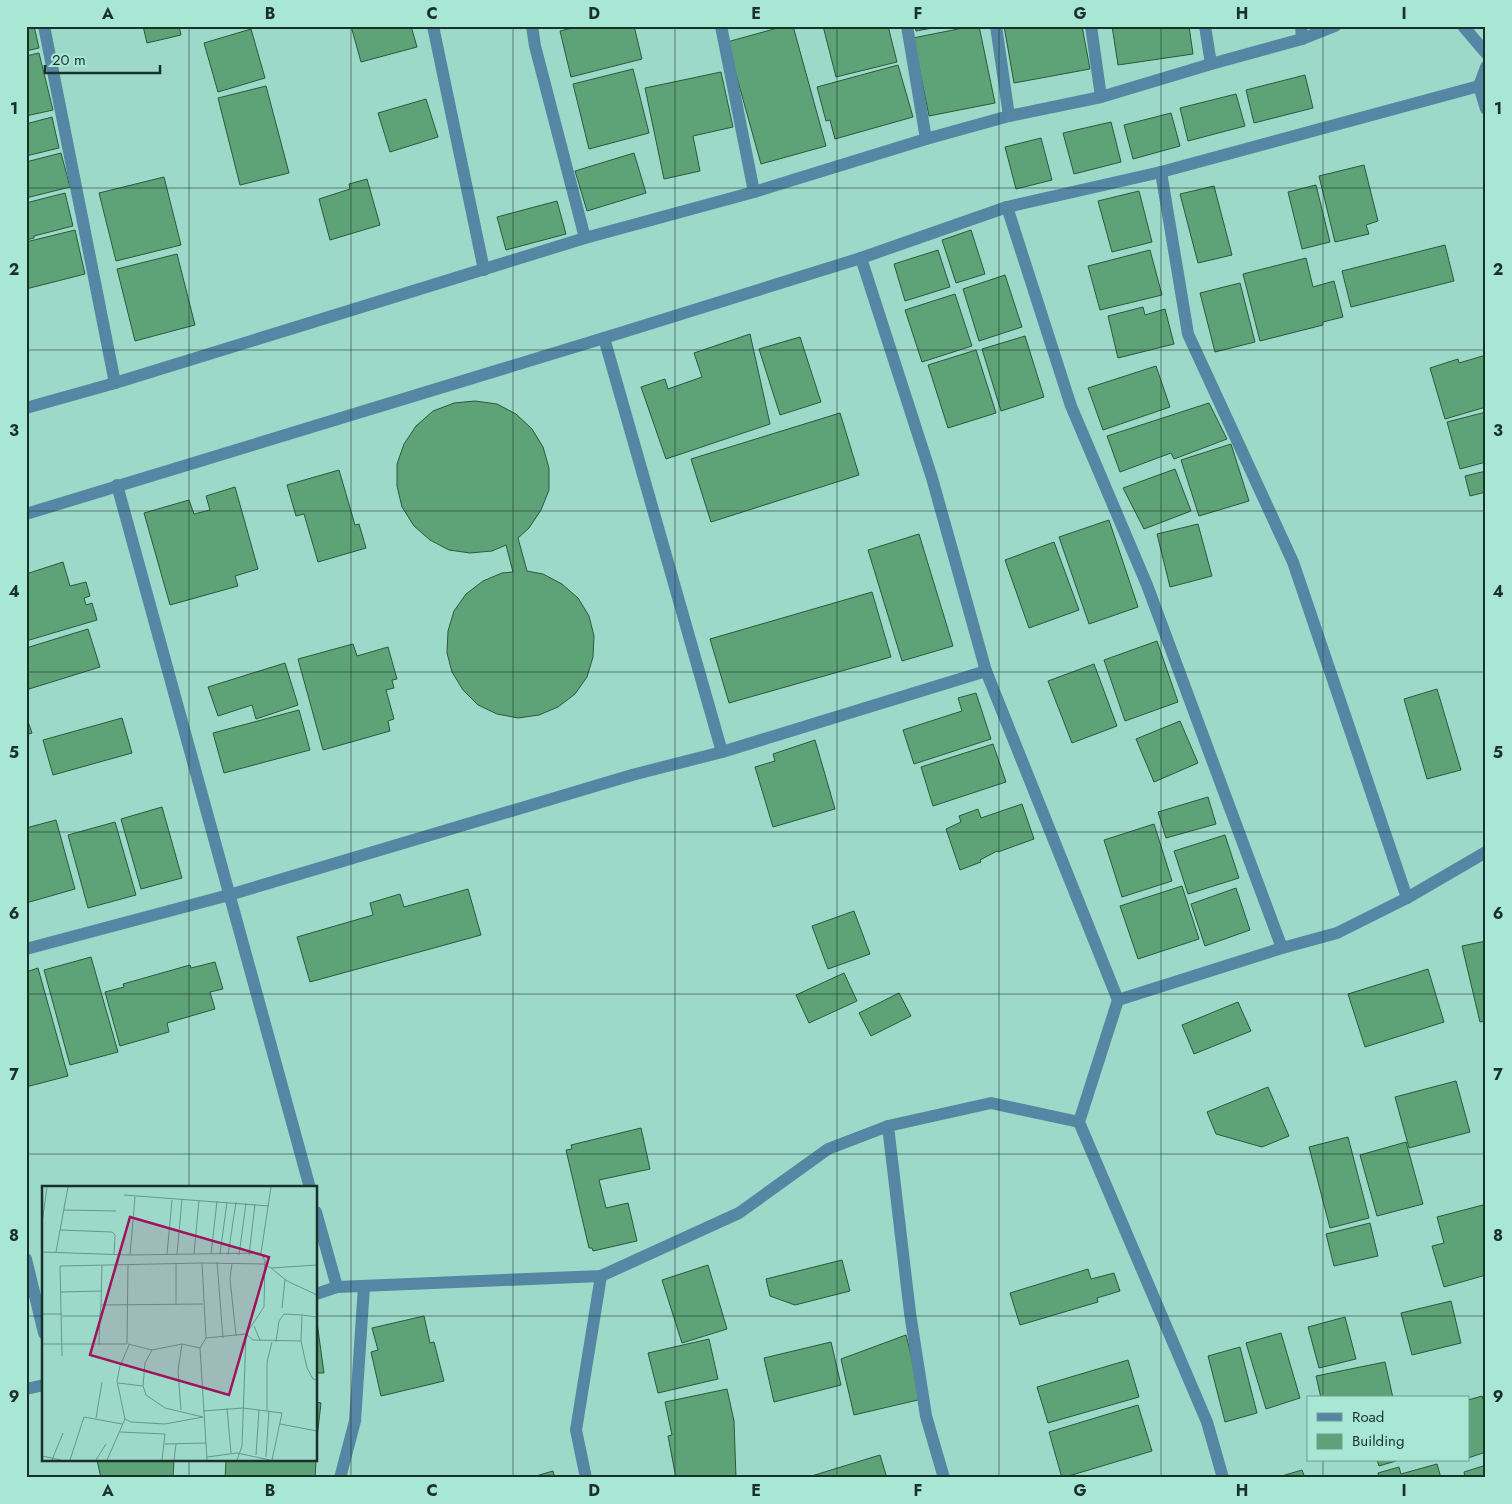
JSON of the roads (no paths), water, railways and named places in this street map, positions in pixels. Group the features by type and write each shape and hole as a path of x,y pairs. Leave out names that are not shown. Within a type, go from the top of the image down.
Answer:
{"street":[{"path":"44,26 115,383"},
{"path":"433,26 484,270"},
{"path":"532,26 535,46 585,238"},
{"path":"721,26 754,192"},
{"path":"907,26 926,139"},
{"path":"996,26 1009,116"},
{"path":"1092,26 1101,98"},
{"path":"1205,26 1211,64"},
{"path":"26,408 115,383 585,238 754,192 926,139 1009,116 1101,98 1211,64 1301,33 1335,26"},
{"path":"1463,26 1486,53"},
{"path":"1486,67 1482,87 1486,109"},
{"path":"26,514 860,258 1007,207 1162,172 1482,87"},
{"path":"1162,172 1188,334 1293,562 1407,898"},
{"path":"1007,207 1071,406 1147,586 1282,948"},
{"path":"860,258 932,478 986,671 1118,1000 1080,1122 1207,1422 1223,1478"},
{"path":"604,338 722,752"},
{"path":"117,486 309,1186"},
{"path":"26,949 229,895 632,775 722,752 986,671"},
{"path":"1118,1000 1282,948 1336,933 1407,898 1486,852"},
{"path":"318,1293 337,1287 601,1276 739,1213 828,1149 888,1126 990,1103 1080,1122"},
{"path":"888,1126 914,1341 926,1416 944,1478"},
{"path":"318,1219 337,1287"},
{"path":"26,1259 42,1325"},
{"path":"586,1478 576,1430 601,1276"},
{"path":"340,1478 355,1421 364,1286"},
{"path":"26,1389 42,1385"}]}
